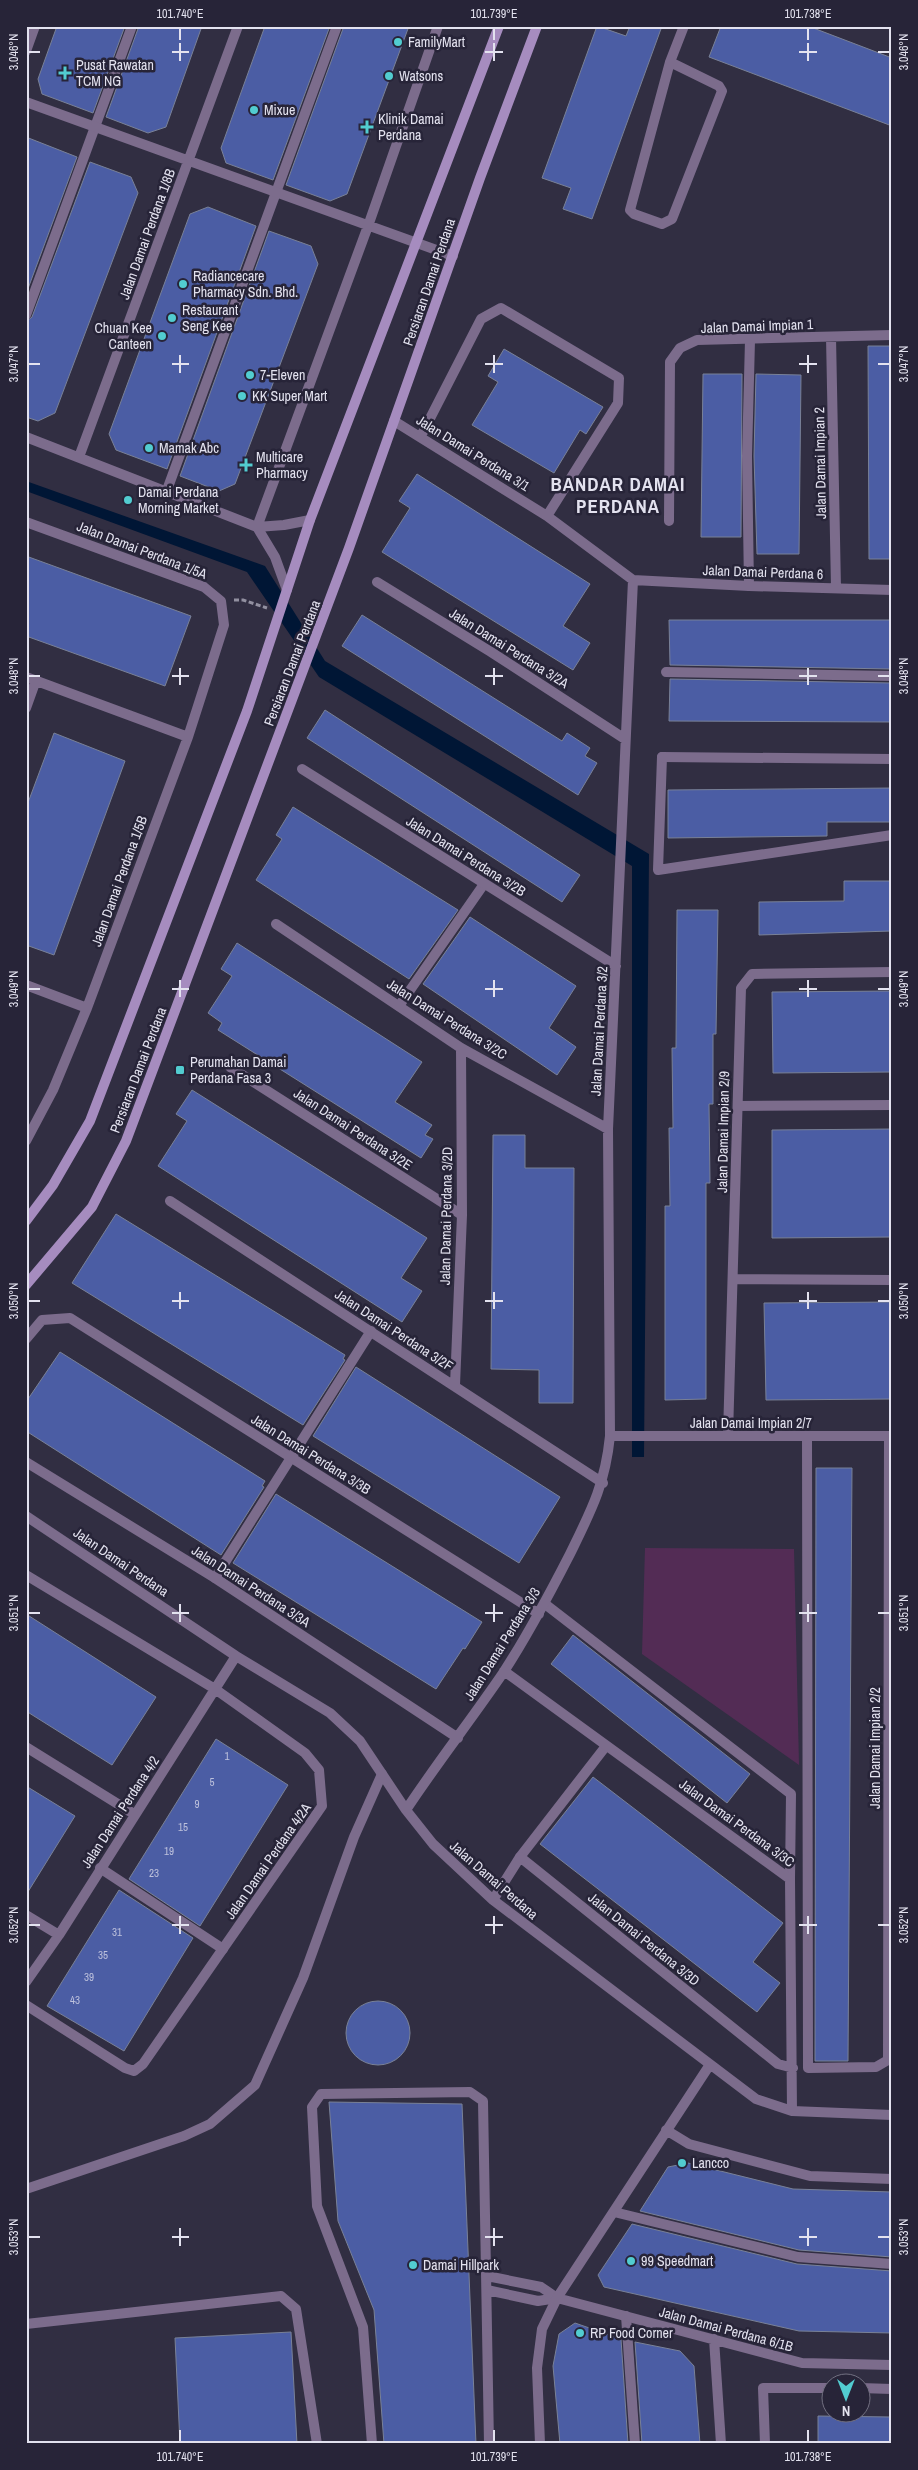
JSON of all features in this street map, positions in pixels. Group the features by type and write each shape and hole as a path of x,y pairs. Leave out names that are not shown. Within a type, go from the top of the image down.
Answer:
{"main road":[{"name":"Persiaran Damai Perdana","path":"26,1221 53,1186 90,1121 246,711 310,520 499,26"},
{"name":"Persiaran Damai Perdana","path":"26,1285 92,1207 126,1141 350,548 453,256 537,26"}],"street":[{"path":"26,50 35,26"},
{"path":"26,315 132,26"},
{"name":"Jalan Damai Perdana 1/8B","path":"79,457 238,26"},
{"path":"166,490 337,26"},
{"path":"257,526 368,226 438,26"},
{"path":"670,62 719,86 722,91 672,219 662,224 634,214 630,210 670,62 684,26"},
{"path":"26,102 453,256"},
{"path":"421,436 481,319 501,308 619,378 618,403 547,516"},
{"name":"Jalan Damai Impian 1","path":"669,521 670,362 680,348 698,340 750,340 892,334"},
{"name":"Jalan Damai Impian 2","path":"831,337 836,588"},
{"path":"749,586 747,456 750,340"},
{"name":"Jalan Damai Perdana 3/1","path":"394,421 547,516 634,580"},
{"path":"26,437 257,526 284,525 310,520"},
{"name":"Jalan Damai Perdana 1/5A","path":"26,522 204,587 221,602"},
{"path":"257,526 275,557 287,590"},
{"name":"Jalan Damai Perdana 6","path":"634,580 749,586 892,590"},
{"name":"Jalan Damai Perdana 3/2","path":"603,1483 610,1436 608,1129 634,580"},
{"name":"Jalan Damai Perdana 3/2A","path":"377,582 491,652 625,739"},
{"name":"Jalan Damai Perdana 1/5B","path":"26,1141 53,1090 87,1008 188,737 224,626 221,602"},
{"path":"666,672 892,676"},
{"path":"26,708 31,679 188,737"},
{"path":"892,759 662,757 658,870 892,835"},
{"name":"Jalan Damai Perdana 3/2B","path":"302,769 616,966"},
{"path":"399,1006 484,884"},
{"name":"Jalan Damai Perdana 3/2C","path":"276,924 461,1048 608,1129"},
{"name":"Jalan Damai Impian 2/9","path":"728,1435 741,988 752,974 892,972"},
{"path":"26,985 87,1008"},
{"name":"Jalan Damai Perdana 3/2D","path":"455,1385 462,1215 461,1048"},
{"name":"Jalan Damai Perdana 3/2E","path":"230,1067 462,1215"},
{"path":"738,1106 892,1104"},
{"name":"Jalan Damai Perdana 3/2F","path":"170,1201 603,1483"},
{"path":"734,1279 892,1280"},
{"name":"Jalan Damai Perdana 3/3B","path":"26,1338 42,1320 70,1318 539,1614"},
{"path":"214,1578 371,1331"},
{"name":"Jalan Damai Impian 2/7","path":"610,1436 890,1436"},
{"name":"Jalan Damai Impian 2/2","path":"890,1436 890,2060"},
{"path":"807,1437 808,2068 876,2067 890,2060"},
{"name":"Jalan Damai Perdana 3/3A","path":"26,1462 214,1578 458,1738"},
{"name":"Jalan Damai Perdana 3/3","path":"406,1810 431,1771 458,1738 504,1672 539,1614 603,1483"},
{"name":"Jalan Damai Perdana","path":"26,1516 236,1656 338,1720 360,1741 406,1810 433,1844 493,1900 709,2066 756,2099 792,2111 892,2116"},
{"name":"Jalan Damai Perdana 4/2A","path":"26,1575 215,1689 305,1753 319,1770 322,1806 143,2064 134,2071 125,2068 26,2004"},
{"path":"545,1604 791,1794 790,1879"},
{"name":"Jalan Damai Perdana 4/2","path":"26,1982 59,1935 236,1656"},
{"name":"Jalan Damai Perdana 3/3C","path":"504,1672 790,1879 792,2111"},
{"path":"493,1900 520,1857 606,1746"},
{"path":"26,1747 134,1814"},
{"path":"26,2190 184,2136 210,2124 255,2085 303,1978 354,1837 382,1774"},
{"name":"Jalan Damai Perdana 3/3D","path":"520,1857 778,2064 793,2068"},
{"path":"100,1868 223,1949"},
{"path":"26,1915 59,1935"},
{"path":"540,2444 537,2368 542,2330 557,2298 709,2066"},
{"path":"372,2444 363,2327 318,2206 312,2107 321,2094 470,2092 482,2101 489,2444"},
{"path":"666,2130 689,2144 810,2176 892,2179"},
{"path":"614,2212 798,2257 892,2264"},
{"path":"487,2276 541,2287 557,2298"},
{"path":"487,2290 538,2301 557,2298"},
{"path":"26,2324 281,2296 296,2309 317,2444"},
{"name":"Jalan Damai Perdana 6/1B","path":"557,2298 802,2363 892,2365"},
{"path":"626,2316 635,2444"},
{"path":"714,2340 721,2444"},
{"path":"765,2444 763,2388 820,2388"},
{"path":"870,2388 892,2389"}],"path":[{"path":"221,602 243,600 279,613"}],"shaded area":[{"path":"645,1548 794,1549 799,1765 642,1654"}],"water":[{"path":"26,481 265,566 325,661 649,854 644,1457 632,1457 632,866 319,677 247,572 26,491"}],"building":[{"path":"57,26 125,26 93,113 42,94 38,79"},
{"path":"139,26 202,26 166,127 148,133 106,117"},
{"path":"265,26 330,26 273,180 226,163 221,148"},
{"path":"344,26 409,26 347,194 330,201 286,185"},
{"path":"597,26 626,36 630,26 662,26 592,219 563,209 571,188 542,178"},
{"path":"721,26 808,26 892,58 892,126 709,57"},
{"path":"26,137 77,157 26,294"},
{"path":"90,162 131,177 138,193 55,413 38,421 26,417 26,322 32,317"},
{"path":"208,207 256,226 167,469 116,450 109,434 190,214"},
{"path":"269,231 311,246 318,264 235,484 219,491 180,476"},
{"path":"868,346 892,346 892,559 869,559"},
{"path":"504,349 603,407 586,434 580,430 554,473 472,425 498,382 488,376"},
{"path":"703,374 742,374 741,537 701,537"},
{"path":"756,374 801,375 799,554 757,554 754,456"},
{"path":"417,474 590,584 563,626 590,643 573,670 382,552 410,508 399,501"},
{"path":"26,556 191,616 165,686 26,636"},
{"path":"362,615 562,741 567,733 590,748 585,756 597,763 578,795 342,646"},
{"path":"669,620 892,620 892,669 670,665"},
{"path":"670,679 892,683 892,722 669,721"},
{"path":"325,710 580,875 562,902 307,738"},
{"path":"54,733 125,761 54,955 26,945 26,808"},
{"path":"892,788 892,822 827,822 827,836 668,838 668,790"},
{"path":"293,807 458,910 409,979 256,880 282,839 276,835"},
{"path":"844,881 892,881 892,931 759,935 759,902 844,901"},
{"path":"677,910 718,910 716,1034 713,1034 713,1104 709,1104 710,1183 706,1183 706,1399 665,1400 665,1206 670,1206 669,1128 673,1128 672,1048 676,1048"},
{"path":"470,917 576,986 549,1028 576,1047 557,1075 423,984"},
{"path":"237,943 422,1062 395,1102 432,1125 425,1135 433,1139 421,1158 218,1030 222,1023 208,1013 232,976 221,969"},
{"path":"892,991 892,1072 773,1073 772,992"},
{"path":"192,1090 427,1238 401,1278 422,1291 402,1322 158,1166 187,1121 176,1114"},
{"path":"892,1129 892,1237 772,1238 772,1130"},
{"path":"493,1135 525,1135 525,1168 574,1168 573,1403 539,1403 539,1370 491,1369"},
{"path":"116,1214 345,1355 343,1359 345,1360 303,1425 72,1283"},
{"path":"892,1302 892,1399 766,1400 764,1303"},
{"path":"60,1352 265,1481 262,1486 264,1487 221,1555 26,1431 26,1402"},
{"path":"356,1367 560,1497 519,1563 313,1436"},
{"path":"816,1468 852,1468 848,2061 815,2061"},
{"path":"276,1494 482,1622 436,1689 233,1563"},
{"path":"26,1614 156,1697 112,1765 26,1711"},
{"path":"573,1635 750,1774 727,1803 551,1664"},
{"path":"216,1739 288,1785 200,1926 129,1879"},
{"path":"593,1777 783,1923 753,1962 780,1983 757,2012 540,1844"},
{"path":"26,1786 75,1816 26,1895"},
{"path":"119,1890 193,1938 124,2051 47,2006"},
{"path":"378,2001 390,2003 401,2010 408,2021 410,2033 408,2045 401,2056 390,2063 378,2065 366,2063 355,2056 348,2045 346,2033 348,2021 355,2010 366,2003"},
{"name":"Damai Hillpark","path":"329,2102 462,2104 476,2444 384,2444 374,2310 338,2221"},
{"path":"688,2163 793,2189 892,2192 892,2257 799,2250 640,2211 668,2167"},
{"path":"632,2224 797,2264 892,2271 892,2333 799,2331 604,2287 598,2275"},
{"path":"575,2323 621,2339 628,2444 560,2444 553,2366 559,2334"},
{"path":"291,2332 297,2444 180,2444 175,2338"},
{"path":"635,2342 680,2351 694,2366 700,2444 642,2444"},
{"path":"818,2416 820,2416 820,2422 870,2422 870,2417 892,2417 892,2444 818,2444"}],"place":[{"name":"FamilyMart","path":"398,42"},
{"name":"Pusat Rawatan TCM NG","path":"65,73"},
{"name":"Watsons","path":"389,76"},
{"name":"Mixue","path":"254,110"},
{"name":"Klinik Damai Perdana","path":"367,127"},
{"name":"Radiancecare Pharmacy Sdn. Bhd.","path":"183,284"},
{"name":"Restaurant Seng Kee","path":"172,318"},
{"name":"Chuan Kee Canteen","path":"162,336"},
{"name":"7-Eleven","path":"250,375"},
{"name":"KK Super Mart","path":"242,396"},
{"name":"Mamak Abc","path":"149,448"},
{"name":"Multicare Pharmacy","path":"246,465"},
{"name":"Damai Perdana Morning Market","path":"128,500"},
{"name":"Perumahan Damai Perdana Fasa 3","path":"180,1070"},
{"name":"Lancco","path":"682,2163"},
{"name":"99 Speedmart","path":"631,2261"},
{"name":"Damai Hillpark","path":"413,2265"},
{"name":"RP Food Corner","path":"580,2333"}],"district":[{"name":"BANDAR DAMAI PERDANA","path":"618,495"}]}
